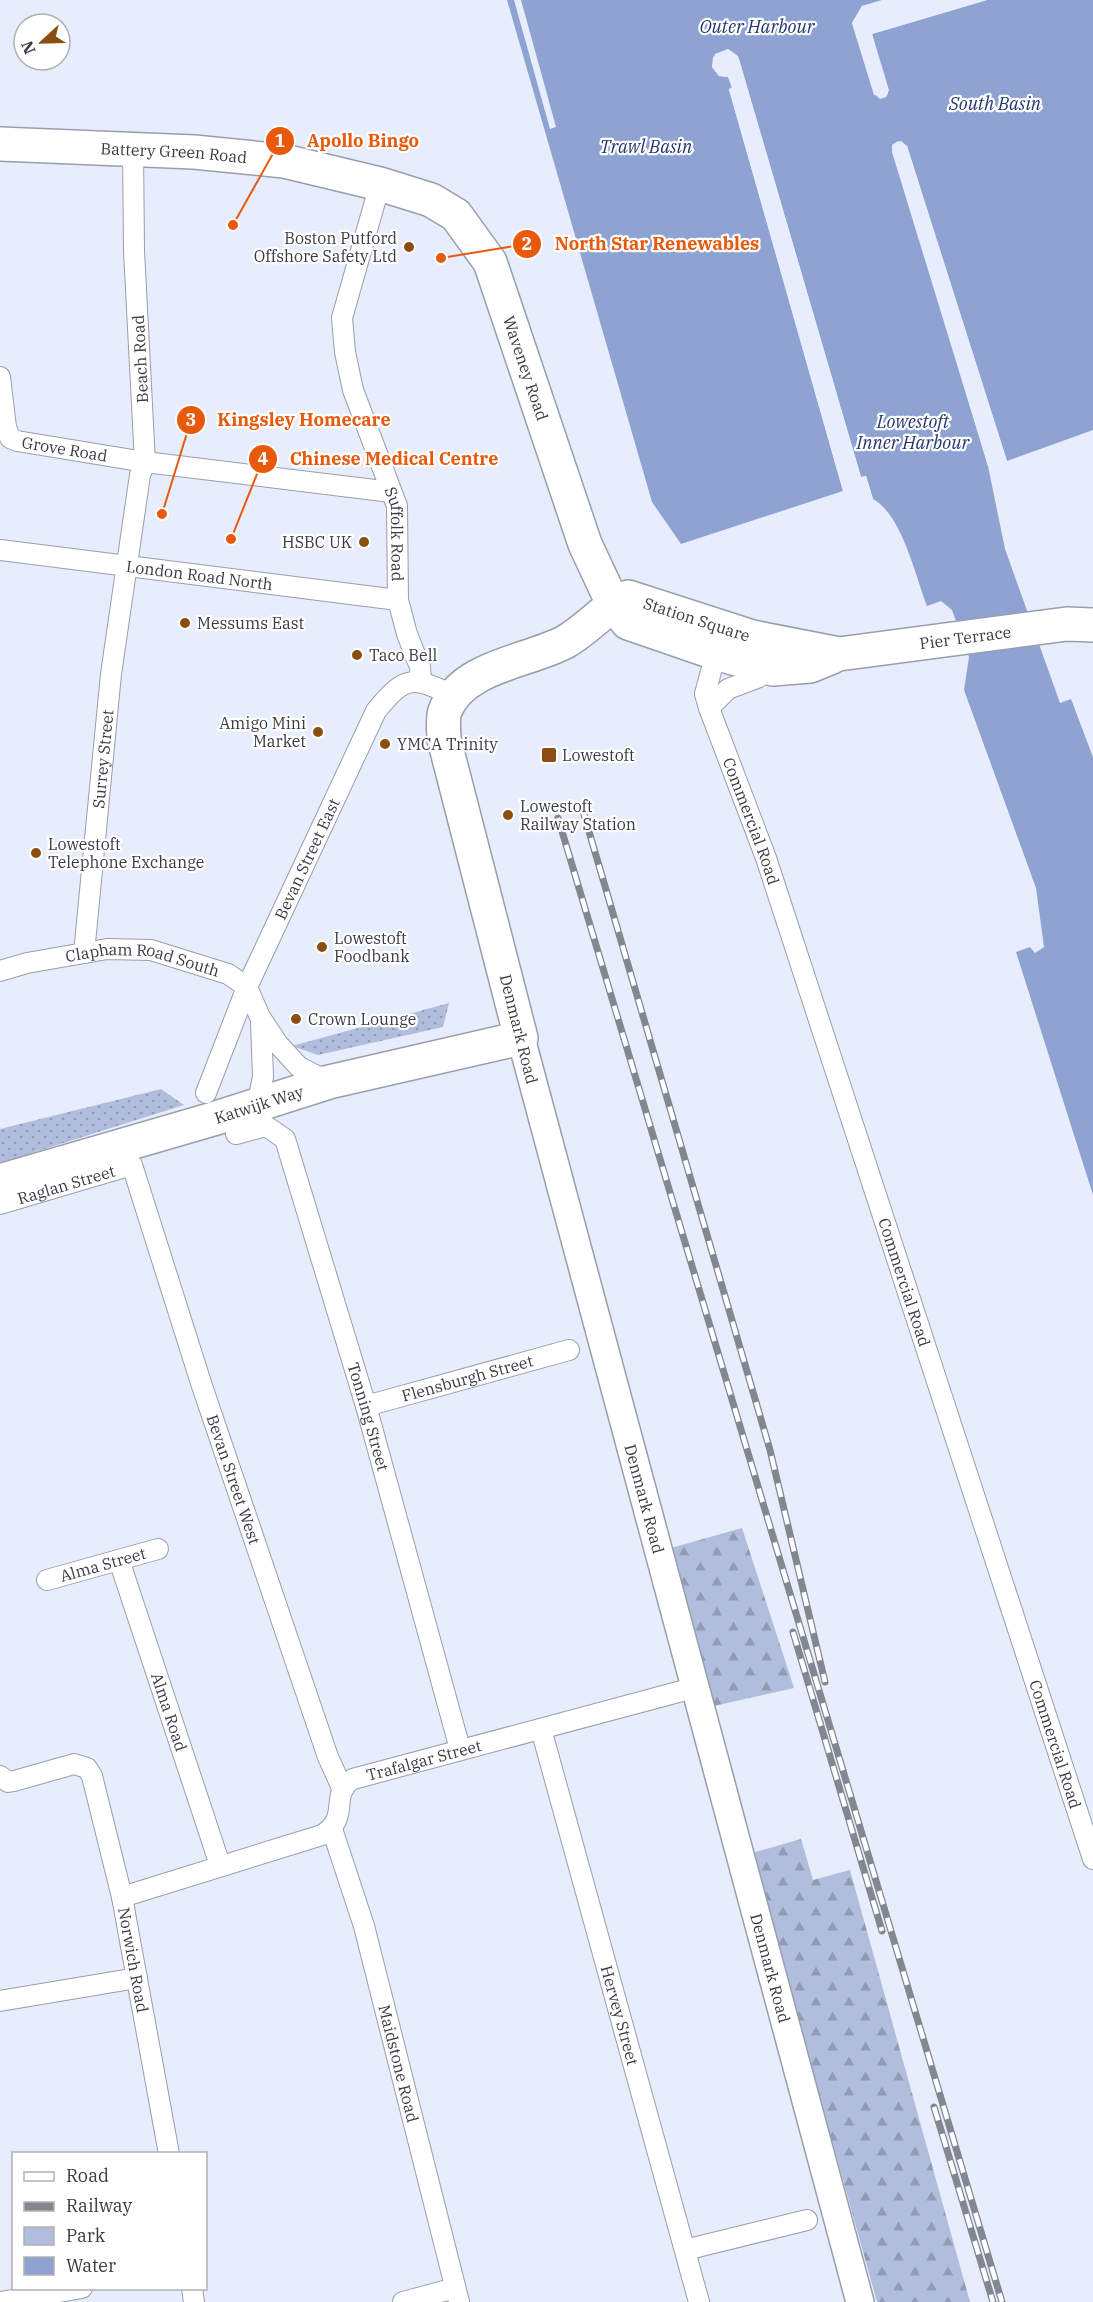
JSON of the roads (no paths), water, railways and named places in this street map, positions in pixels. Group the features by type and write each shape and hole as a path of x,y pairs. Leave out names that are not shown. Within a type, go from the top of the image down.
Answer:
{"highway":[{"name":"Battery Green Road","path":"0,144 244,156 284,161 380,184"},
{"name":"Waveney Road","path":"380,184 431,200 456,215 489,262 585,544 613,604"},
{"name":"Station Square","path":"613,604 628,597 719,640 773,669 810,666 839,654"},
{"path":"453,695 488,671 562,643 580,633 613,604"},
{"name":"Pier Terrace","path":"839,654 1080,624"},
{"name":"Station Square","path":"719,640 752,637 839,654"},
{"name":"Denmark Road","path":"453,695 444,713 444,739 520,1038"},
{"name":"Katwijk Way","path":"0,1180 257,1106 330,1082 520,1038"}],"street":[{"name":"Beach Road","path":"127,566 140,475 145,462 133,149"},
{"name":"Suffolk Road","path":"380,184 342,318 345,352 353,390 392,492 398,514 398,600 407,634 420,667 421,680"},
{"name":"Grove Road","path":"0,377 6,427 10,438 145,462 392,492"},
{"name":"London Road North","path":"0,550 398,600"},
{"name":"Surrey Street","path":"84,953 111,674 127,566"},
{"name":"Commercial Road","path":"719,640 705,694 709,708 766,858 1093,1859"},
{"path":"709,708 728,689 773,669"},
{"path":"421,680 453,695"},
{"name":"Bevan Street East","path":"206,1093 247,987 376,711 399,687 421,680"},
{"name":"Clapham Road South","path":"0,971 106,949 151,951 228,974 247,987"},
{"path":"247,987 260,1017 278,1044 299,1067 330,1082"},
{"path":"257,1106 264,1077 264,1045 260,1017"},
{"name":"Denmark Road","path":"520,1038 860,2302"},
{"name":"Tonning Street","path":"236,1134 266,1126 285,1139 366,1406 460,1749"},
{"name":"Raglan Street","path":"0,1204 132,1165"},
{"name":"Bevan Street West","path":"132,1165 202,1386 328,1757 343,1790"},
{"name":"Flensburgh Street","path":"366,1406 569,1350"},
{"name":"Alma Street","path":"47,1580 158,1550"},
{"name":"Alma Road","path":"119,1560 220,1865"},
{"name":"Trafalgar Street","path":"343,1790 353,1779 693,1688"},
{"name":"Hervey Street","path":"541,1729 699,2302"},
{"name":"Norwich Road","path":"1,1779 14,1781 74,1764 87,1768 92,1776 122,1897 169,2152"},
{"path":"122,1897 322,1835 339,1820 340,1796 343,1790"},
{"name":"Maidstone Road","path":"332,1828 364,1926 457,2295"},
{"path":"0,2001 137,1978"},
{"path":"685,2250 807,2220"},
{"path":"1,2302 76,2290"},
{"path":"403,2302 457,2295"}],"water":[{"path":"507,0 882,0 862,6 852,23 874,95 886,97 888,93 872,34 987,0 1093,0 1093,430 1007,461 907,146 901,141 892,145 988,466 1005,549 1060,703 1071,699 1093,757 1093,1195 1016,952 1030,947 1035,953 1044,947 1036,888 964,690 969,657 952,610 941,601 927,606 900,532 883,507 873,499 866,476 861,477 738,56 728,49 713,57 712,67 719,76 728,77 732,88 729,90 843,491 681,544 652,502"}],"railway":[{"path":"583,811 770,1450 825,1682"},
{"path":"558,818 1002,2302"},
{"path":"793,1632 882,1931"},
{"path":"934,2107 993,2302"}],"place":[{"name":"Apollo Bingo","path":"233,225"},
{"name":"Boston Putford Offshore Safety Ltd","path":"409,247"},
{"name":"North Star Renewables","path":"441,258"},
{"name":"Kingsley Homecare","path":"162,514"},
{"name":"Chinese Medical Centre","path":"231,539"},
{"name":"HSBC UK","path":"364,542"},
{"name":"Messums East","path":"185,623"},
{"name":"Taco Bell","path":"357,655"},
{"name":"Amigo Mini Market","path":"318,732"},
{"name":"YMCA Trinity","path":"385,744"},
{"name":"Lowestoft","path":"549,755"},
{"name":"Lowestoft Railway Station","path":"508,815"},
{"name":"Lowestoft Telephone Exchange","path":"36,853"},
{"name":"Lowestoft Foodbank","path":"322,947"},
{"name":"Crown Lounge","path":"296,1019"}],"water label":[{"name":"Outer Harbour","path":"757,26"},
{"name":"South Basin","path":"995,103"},
{"name":"Trawl Basin","path":"646,146"},
{"name":"Lowestoft Inner Harbour","path":"913,431"}]}
